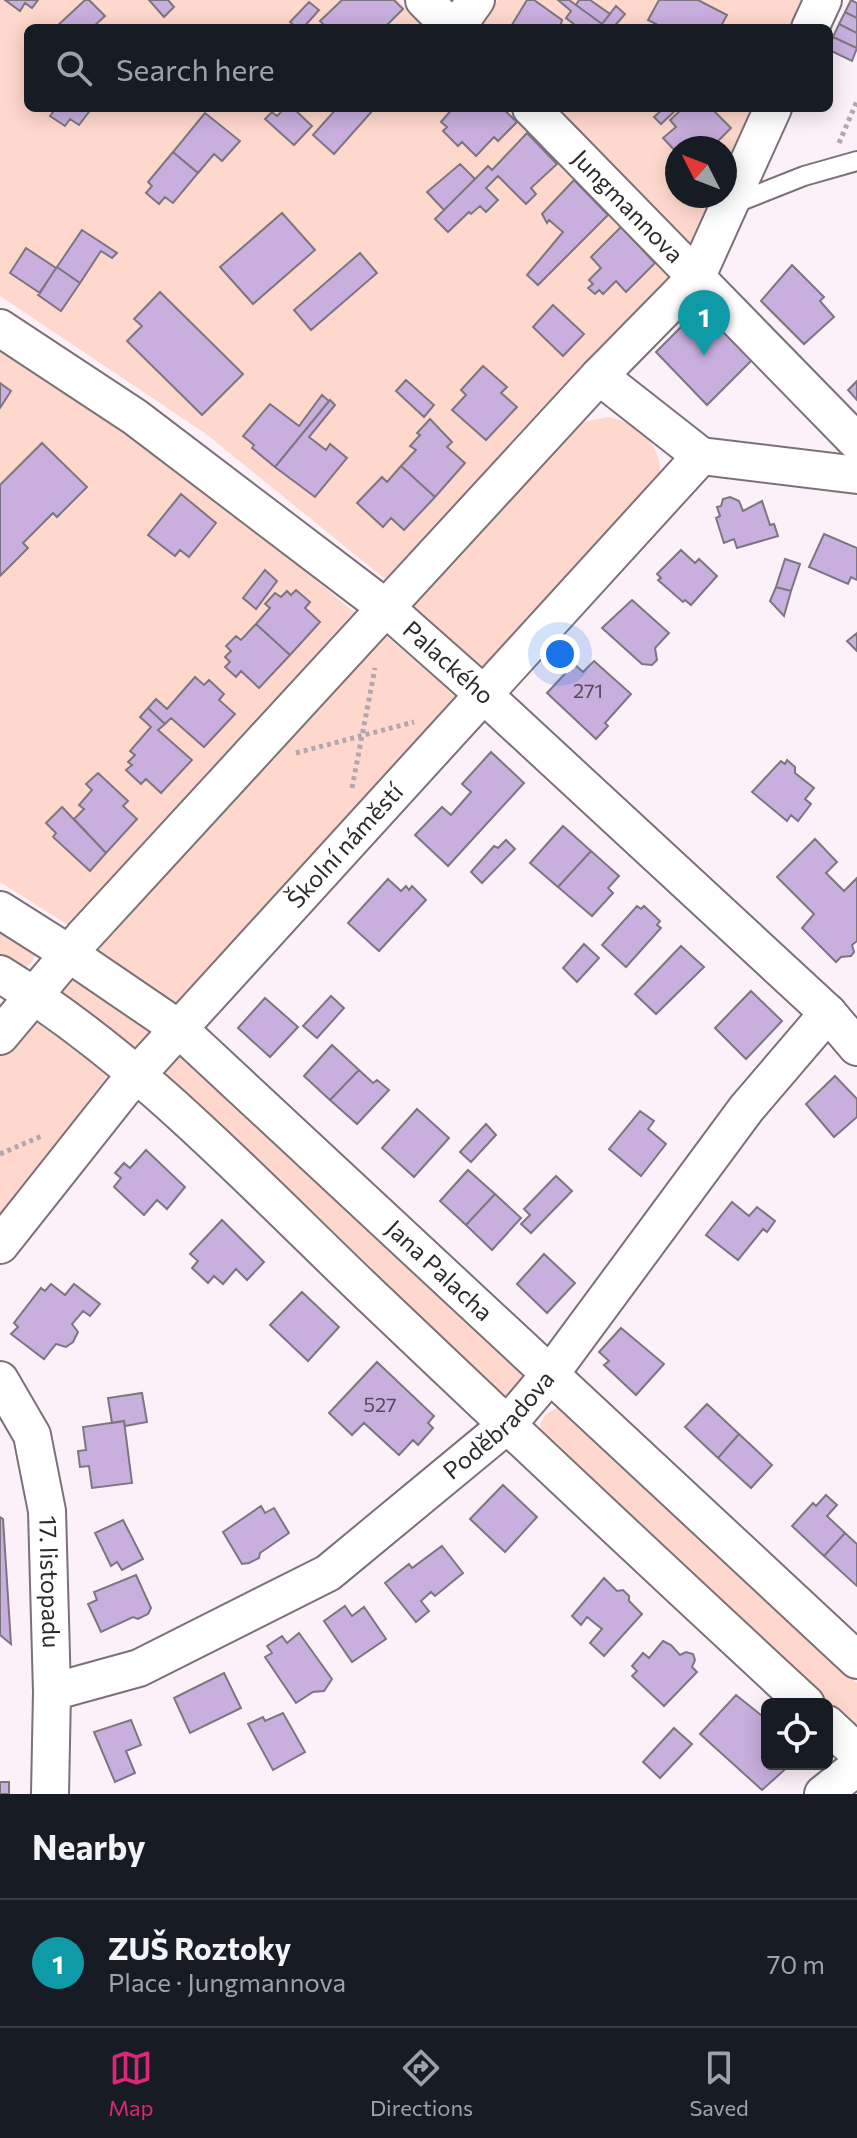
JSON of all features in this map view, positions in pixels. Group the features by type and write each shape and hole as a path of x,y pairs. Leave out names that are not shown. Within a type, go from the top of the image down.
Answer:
{"street":[{"path":"424,0 450,24"},
{"path":"457,24 476,0"},
{"path":"812,24 823,0"},
{"name":"Jungmannova","path":"535,112 857,442"},
{"path":"737,186 771,112"},
{"path":"0,1036 68,953 599,376 697,276 727,208"},
{"name":"Palackého","path":"0,328 135,417 386,608 476,700 828,1013 857,1047"},
{"path":"599,376 701,456 857,475"},
{"name":"Školní náměstí","path":"0,1245 138,1073 701,456"},
{"name":"Jana Palacha","path":"0,910 178,1028 857,1660"},
{"path":"0,974 34,995 138,1073 507,1425 800,1698"},
{"name":"Poděbradova","path":"52,1692 139,1668 328,1573 507,1425 551,1373 746,1109 828,1013"},
{"name":"17. listopadu","path":"0,1380 32,1435 47,1511 52,1692 50,1794"},
{"path":"833,1730 857,1752"},
{"path":"823,1794 857,1767"}],"lane":[{"path":"737,203 857,161"}],"path":[{"path":"827,169 857,101"},
{"path":"351,794 375,665"},
{"path":"242,767 476,700"},
{"path":"0,1154 56,1130"}],"shaded area":[{"path":"0,0 398,0 422,24 24,24 24,112 509,112 671,275 608,338 385,579 206,434 0,296"},
{"path":"498,0 806,0 795,24 480,24"},
{"path":"557,112 754,112 737,150 737,136 665,136 665,208 710,208 693,246"},
{"path":"0,352 185,471 354,612 68,925 0,882"},
{"path":"608,417 631,425 649,440 659,460 658,484 479,676 407,613 570,432 583,422"},
{"path":"384,634 462,702 178,1012 91,954"},
{"path":"0,916 37,947 28,967 21,971 0,962"},
{"path":"69,972 150,1025 146,1039 137,1049 128,1050 58,995"},
{"path":"31,1015 107,1070 105,1079 0,1217 0,1047"},
{"path":"178,1046 511,1355 526,1377 506,1401 160,1085 157,1061"},
{"path":"558,1408 567,1409 857,1683 857,1724 842,1718 833,1710 833,1698 820,1698 542,1440 542,1420"}],"building":[{"path":"5,0 38,0 32,8 25,3 20,11"},
{"path":"85,0 89,0 105,16 96,24 59,24"},
{"path":"149,0 168,0 174,7 164,17"},
{"path":"342,0 394,0 403,9 388,24 323,24 320,21"},
{"path":"527,0 534,0 562,20 561,24 512,24"},
{"path":"558,0 569,0 602,24 574,24 566,18 571,11"},
{"path":"579,0 590,0 610,14 602,24 576,5"},
{"path":"659,0 698,0 727,15 722,24 656,24 648,20"},
{"path":"851,0 857,3 857,18 845,12"},
{"path":"309,2 319,10 307,24 290,22"},
{"path":"616,6 625,14 616,24 602,24"},
{"path":"845,12 857,18 857,33 839,24"},
{"path":"839,24 857,33 857,48 833,37"},
{"path":"833,37 857,48 852,61 833,52"},
{"path":"53,112 89,112 79,125 70,119 65,126 50,116"},
{"path":"272,112 277,116 281,112 297,112 312,126 294,145 265,119"},
{"path":"333,112 371,112 334,154 313,135"},
{"path":"450,112 506,112 517,122 498,141 494,137 476,156 462,142 458,146 443,131 447,127 441,122"},
{"path":"660,112 674,112 661,124 654,117"},
{"path":"679,112 715,112 731,128 723,136 665,136 676,127 670,120"},
{"path":"205,113 240,141 222,161 214,154 198,173 173,152"},
{"path":"527,133 557,164 531,188 536,194 526,204 498,176 486,188 498,200 486,212 480,206 471,214 469,212 448,232 435,219 488,166 492,170"},
{"path":"173,152 198,173 173,203 165,197 159,204 146,193 152,186 148,182"},
{"path":"460,164 475,179 444,210 427,192"},
{"path":"574,180 608,215 538,285 527,275 563,232 549,220 547,223 542,214"},
{"path":"282,213 315,250 253,304 220,267"},
{"path":"621,227 655,263 626,292 616,281 603,294 599,290 595,294 588,288 593,284 589,280 601,268 591,257"},
{"path":"82,230 117,253 112,258 101,251 80,283 57,267"},
{"path":"26,248 56,268 40,293 10,273"},
{"path":"360,253 377,273 311,330 294,310"},
{"path":"792,265 824,297 820,301 834,317 804,344 761,301"},
{"path":"57,267 80,283 61,311 38,295"},
{"path":"160,292 243,374 202,415 127,341 142,326 134,319"},
{"path":"553,305 584,334 563,356 533,327"},
{"path":"701,307 752,360 707,405 656,352"},
{"path":"483,366 507,387 501,393 517,407 486,440 452,410 466,395 461,390"},
{"path":"406,380 434,405 424,417 396,391"},
{"path":"857,381 857,400 848,390"},
{"path":"0,383 11,391 0,408"},
{"path":"322,395 329,401 275,467 243,436 270,404 299,426"},
{"path":"330,400 335,405 309,437 326,450 330,444 347,458 315,497 275,467"},
{"path":"430,419 452,442 447,447 465,463 435,497 401,466 416,450 410,446"},
{"path":"42,443 87,487 57,517 53,513 23,543 28,548 0,576 0,485"},
{"path":"401,466 435,497 404,530 391,518 383,527 357,503 382,477 387,482"},
{"path":"181,494 216,523 189,557 180,550 175,556 148,535"},
{"path":"730,497 739,501 743,511 762,501 770,525 774,524 778,536 737,548 734,539 724,543 716,518 720,516 717,507 721,506 723,499"},
{"path":"824,534 857,548 857,580 851,577 848,584 809,567"},
{"path":"681,550 695,563 699,559 717,576 691,605 685,600 683,602 658,580 661,578 657,574"},
{"path":"785,559 800,564 791,591 776,587"},
{"path":"265,570 277,581 256,609 243,598"},
{"path":"776,587 791,591 784,616 770,601"},
{"path":"296,590 310,602 305,608 320,622 290,655 256,624 270,608 265,604 275,593 281,597 287,591 291,595"},
{"path":"632,600 669,633 655,648 657,660 652,665 642,664 602,628"},
{"path":"256,624 290,655 259,688 241,671 236,677 225,667 230,662 225,657 231,651 226,646 236,636 241,640"},
{"path":"857,633 857,651 847,641"},
{"path":"594,661 631,694 605,723 608,726 596,739 547,693 574,664 583,672"},
{"path":"195,677 204,685 209,680 224,694 219,700 235,714 204,747 171,718 165,724 148,708 156,699 167,709"},
{"path":"148,708 165,724 158,730 192,760 161,793 146,779 141,784 126,770 132,765 128,762 135,755 130,751 151,727 140,717"},
{"path":"491,752 524,783 448,866 415,835 442,807 451,815 471,792 462,784"},
{"path":"787,760 795,767 795,773 814,788 805,799 811,804 798,821 791,815 787,821 752,792 781,761 785,764"},
{"path":"98,773 128,801 123,806 137,819 106,853 74,819 84,809 79,805 92,790 86,784"},
{"path":"62,807 106,853 90,871 53,837 56,833 46,823"},
{"path":"563,826 591,851 558,887 530,863"},
{"path":"815,839 837,862 826,873 844,891 857,878 857,941 852,945 854,952 851,956 841,957 836,962 802,928 814,914 777,877"},
{"path":"506,840 515,849 482,883 471,872 494,846 498,848"},
{"path":"591,851 619,876 608,888 613,893 592,916 558,887"},
{"path":"388,879 401,891 406,886 409,890 412,886 426,900 379,951 348,923"},
{"path":"637,906 641,909 644,906 660,921 657,925 661,928 626,967 602,945"},
{"path":"584,944 599,958 577,982 563,968"},
{"path":"681,946 704,967 656,1014 635,994"},
{"path":"751,991 782,1021 746,1059 715,1028"},
{"path":"331,996 344,1008 317,1038 303,1026"},
{"path":"265,998 298,1027 270,1057 238,1028"},
{"path":"332,1045 359,1070 330,1100 304,1076"},
{"path":"359,1070 373,1083 377,1080 389,1090 357,1124 330,1100"},
{"path":"835,1076 857,1099 857,1117 834,1137 806,1104"},
{"path":"417,1109 449,1138 414,1177 382,1148"},
{"path":"640,1111 654,1121 648,1129 666,1144 641,1176 609,1149"},
{"path":"486,1124 496,1135 471,1162 460,1152"},
{"path":"146,1150 185,1187 167,1209 157,1200 144,1215 114,1187 121,1178 115,1173 124,1163 130,1168"},
{"path":"468,1170 495,1194 466,1225 440,1201"},
{"path":"556,1176 572,1191 531,1233 521,1224 530,1215 524,1209"},
{"path":"495,1194 521,1218 492,1250 466,1225"},
{"path":"732,1202 749,1216 757,1207 775,1221 767,1232 763,1229 738,1260 706,1235"},
{"path":"222,1220 264,1262 247,1280 236,1269 223,1284 214,1276 208,1283 192,1268 198,1261 190,1254"},
{"path":"544,1254 575,1283 547,1313 517,1284"},
{"path":"51,1284 65,1295 74,1284 100,1304 90,1316 83,1311 72,1324 78,1332 73,1342 66,1347 56,1344 44,1359 11,1334 18,1327 14,1323 41,1288 45,1291"},
{"path":"302,1292 339,1327 308,1361 270,1325"},
{"path":"621,1328 664,1364 636,1395 604,1365 609,1361 599,1352"},
{"path":"377,1362 434,1416 428,1423 433,1428 418,1445 413,1440 399,1455 364,1423 352,1435 329,1413"},
{"path":"142,1393 147,1422 125,1426 124,1421 112,1423 108,1398"},
{"path":"707,1404 739,1434 718,1458 685,1427"},
{"path":"124,1421 132,1483 92,1488 89,1466 80,1467 78,1451 86,1450 83,1427"},
{"path":"739,1434 772,1465 751,1488 718,1458"},
{"path":"503,1485 537,1517 505,1552 470,1519"},
{"path":"826,1495 837,1505 827,1516 845,1533 824,1556 792,1526 813,1503 816,1506"},
{"path":"261,1506 265,1513 274,1508 289,1533 260,1553 259,1558 242,1564 223,1532"},
{"path":"0,1517 3,1519 11,1644 0,1635"},
{"path":"123,1520 143,1559 122,1570 117,1562 111,1566 95,1533"},
{"path":"845,1533 857,1544 857,1586 824,1556"},
{"path":"442,1546 463,1573 435,1596 431,1592 421,1601 429,1611 416,1622 385,1583 409,1564 412,1568"},
{"path":"136,1575 151,1608 148,1614 138,1619 133,1617 101,1632 88,1604 97,1600 94,1592"},
{"path":"604,1578 617,1591 623,1590 642,1614 604,1656 590,1643 602,1629 587,1617 581,1625 572,1616"},
{"path":"345,1606 352,1616 364,1607 386,1639 352,1662 324,1621"},
{"path":"299,1633 332,1679 324,1691 313,1692 296,1703 265,1657 272,1653 267,1646 282,1636 287,1643"},
{"path":"663,1641 680,1655 686,1652 693,1654 695,1660 692,1667 697,1672 664,1706 632,1676 637,1671 632,1666 643,1653 649,1658"},
{"path":"224,1673 241,1708 190,1733 174,1698"},
{"path":"736,1695 761,1715 761,1770 784,1770 762,1790 700,1734"},
{"path":"283,1713 305,1752 273,1770 248,1724"},
{"path":"131,1720 141,1745 126,1751 135,1773 115,1782 94,1732"},
{"path":"674,1728 692,1744 660,1778 643,1762"},
{"path":"0,1782 9,1782 9,1794 0,1794"}],"place":[{"name":"ZUŠ Roztoky","path":"704,356"}]}
